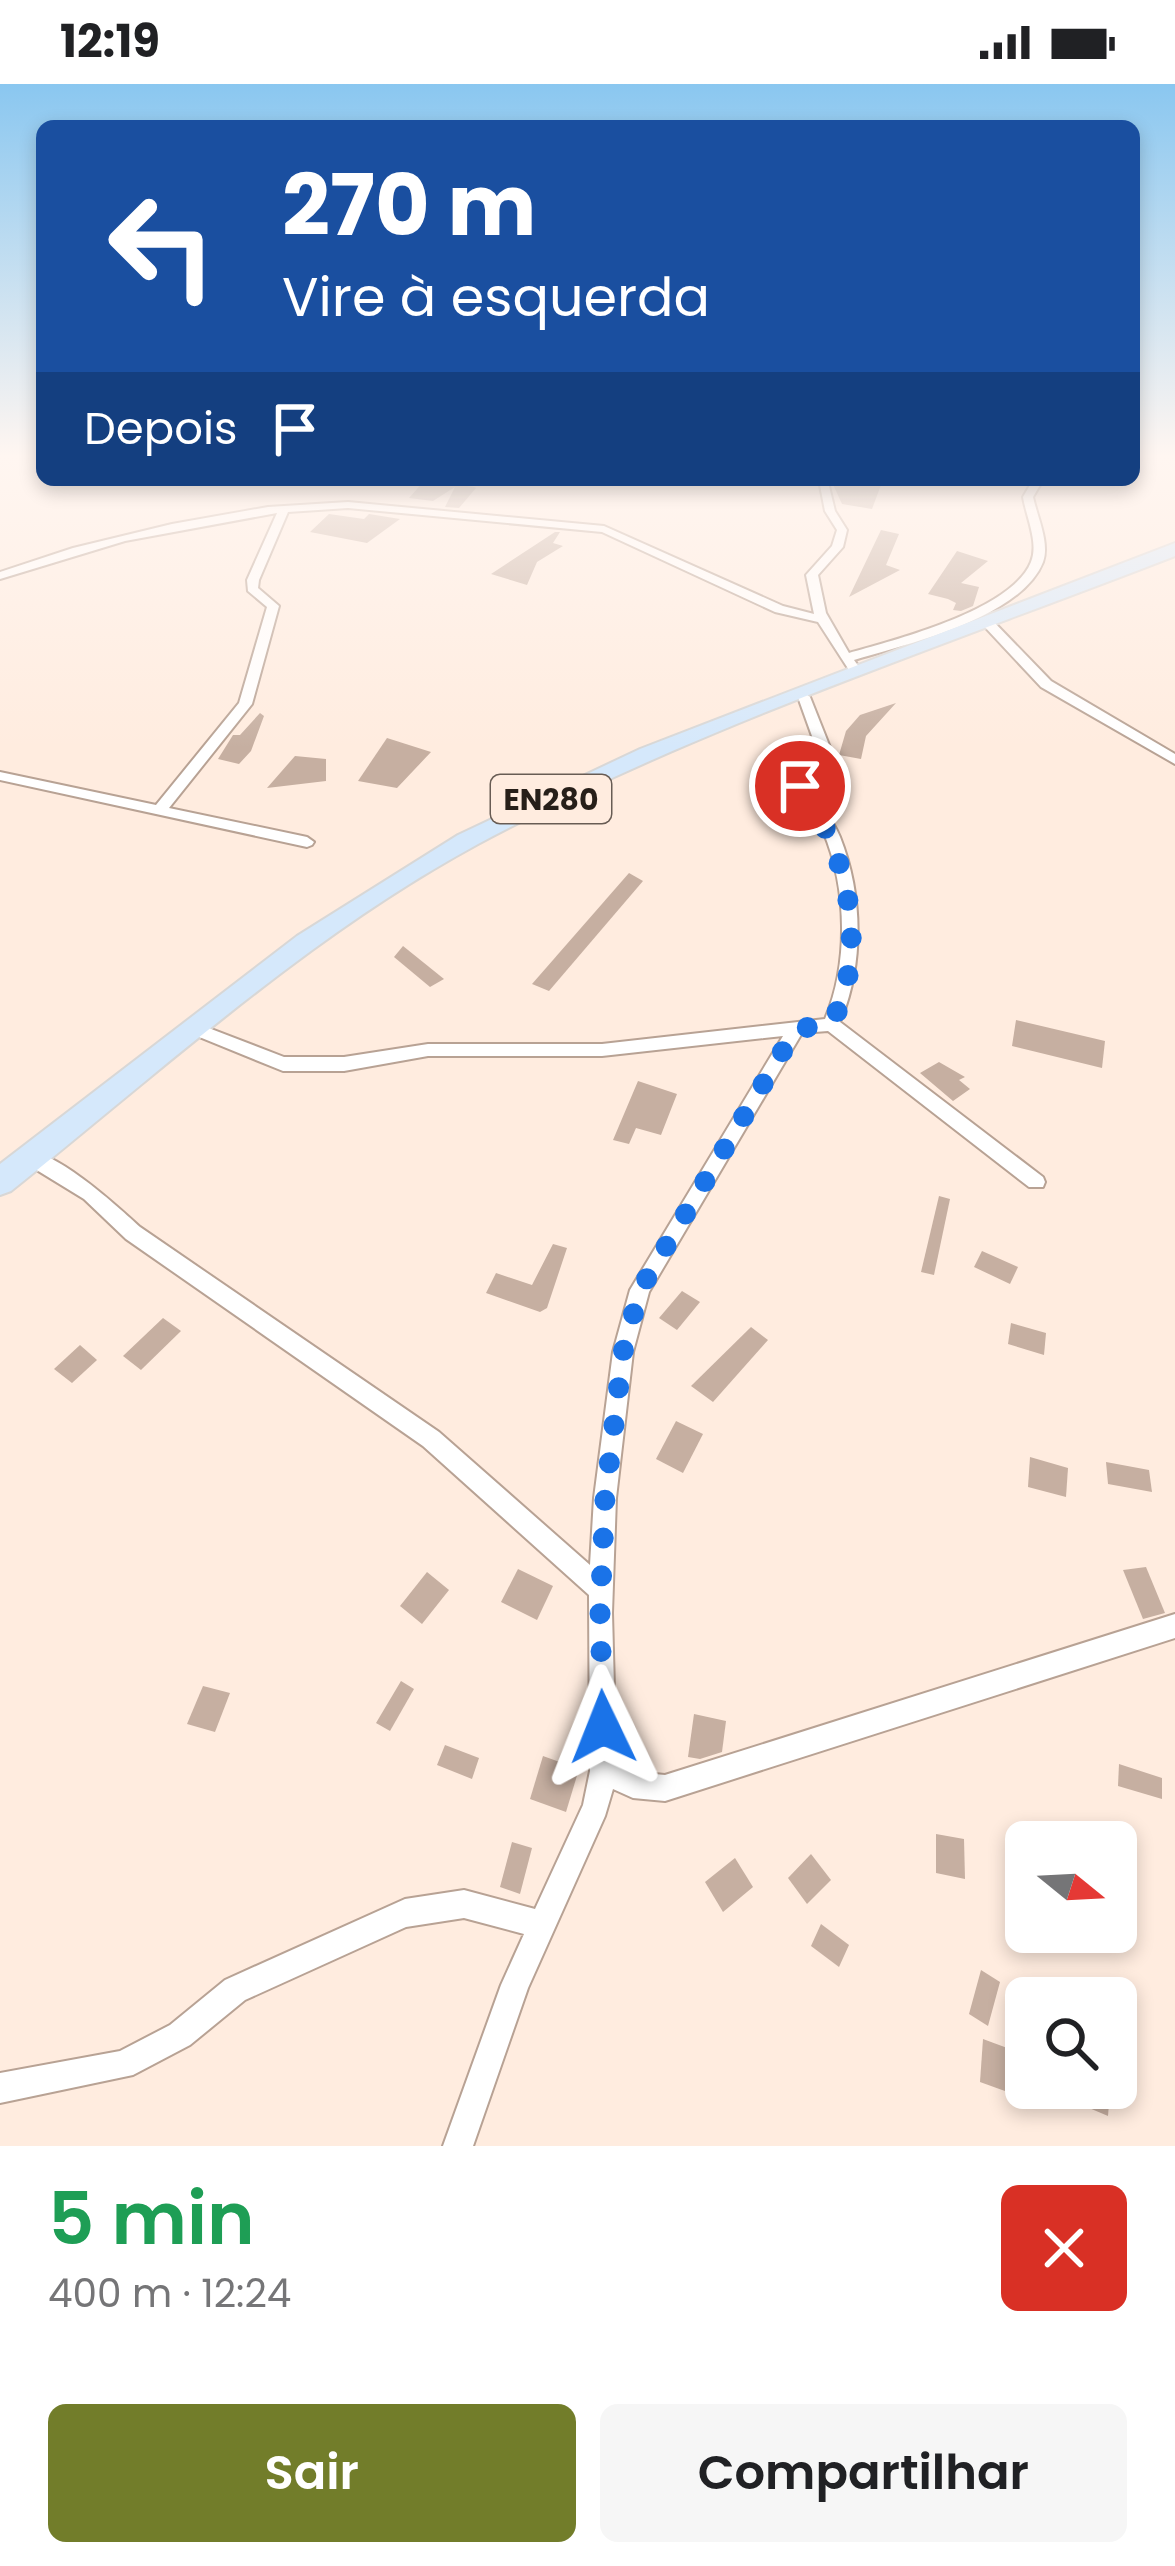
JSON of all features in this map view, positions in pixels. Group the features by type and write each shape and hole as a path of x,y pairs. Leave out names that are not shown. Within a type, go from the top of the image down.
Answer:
{"main road":[{"name":"EN280","path":"0,1182 307,942 467,840 648,754 804,697 852,665 987,622 1159,555"}],"street":[{"path":"0,576 75,555"},
{"path":"160,809 228,730 253,684 262,634 273,614 273,606 252,589 264,555"},
{"path":"657,555 779,609 819,619"},
{"path":"830,555 812,575 819,619 852,665 1004,598 1037,563 1039,555"},
{"path":"987,622 1046,684 1175,760"},
{"path":"804,697 824,750 820,761 798,773 800,786 823,815 852,925 845,998 831,1024"},
{"path":"0,776 308,842"},
{"path":"194,1028 284,1064 344,1064 428,1050 602,1050 831,1024 1036,1182"},
{"path":"458,2146 543,1924 596,1807 603,1771 601,1590 623,1352 640,1290 796,1029"},
{"path":"29,1156 92,1194 133,1233 431,1439 601,1590"},
{"path":"603,1771 633,1785 665,1788 1175,1626"},
{"path":"0,2088 123,2065 180,2035 236,1990 406,1913 464,1904 543,1924"}],"building":[{"path":"520,555 548,555 537,562 527,585 491,574"},
{"path":"869,555 890,555 886,565 900,570 849,597"},
{"path":"954,555 988,561 961,583 979,587 973,606 953,610 956,603 928,594"},
{"path":"896,703 866,736 861,759 839,755 846,731 860,715"},
{"path":"260,713 264,716 251,751 239,764 218,759 233,735 240,735"},
{"path":"387,738 431,752 397,788 358,781"},
{"path":"295,756 326,759 326,781 267,788"},
{"path":"629,873 643,881 549,991 532,984"},
{"path":"403,946 444,979 430,987 394,957"},
{"path":"1016,1020 1105,1041 1102,1068 1012,1046"},
{"path":"939,1062 965,1077 959,1080 970,1089 953,1101 920,1073"},
{"path":"638,1081 677,1094 661,1135 636,1128 629,1144 613,1140"},
{"path":"939,1196 950,1199 934,1275 921,1272"},
{"path":"553,1244 567,1248 547,1308 540,1312 486,1293 496,1273 532,1285"},
{"path":"982,1251 1018,1267 1010,1284 974,1267"},
{"path":"682,1291 700,1302 677,1330 659,1318"},
{"path":"163,1318 181,1331 141,1370 123,1356"},
{"path":"1011,1323 1046,1333 1044,1355 1008,1344"},
{"path":"751,1327 768,1340 713,1402 691,1386"},
{"path":"80,1345 97,1360 72,1383 54,1369"},
{"path":"676,1421 703,1434 683,1473 656,1459"},
{"path":"1030,1457 1068,1468 1066,1497 1028,1487"},
{"path":"1106,1462 1149,1470 1152,1492 1108,1484"},
{"path":"1146,1567 1165,1613 1143,1619 1123,1570"},
{"path":"518,1569 553,1586 537,1620 501,1602"},
{"path":"427,1572 449,1590 422,1624 400,1606"},
{"path":"401,1681 414,1689 390,1731 376,1723"},
{"path":"203,1686 230,1693 215,1732 187,1724"},
{"path":"694,1714 726,1721 722,1752 700,1759 688,1757"},
{"path":"445,1745 479,1758 472,1779 437,1765"},
{"path":"543,1756 579,1769 566,1812 530,1799"},
{"path":"1119,1764 1162,1778 1162,1799 1118,1786"},
{"path":"936,1834 964,1839 965,1879 936,1873"},
{"path":"512,1842 532,1848 520,1894 500,1887"},
{"path":"811,1854 831,1880 807,1904 788,1878"},
{"path":"735,1858 753,1887 723,1912 705,1882"},
{"path":"821,1924 849,1945 839,1967 811,1946"},
{"path":"981,1970 1000,1982 988,2026 969,2014"},
{"path":"983,2039 1005,2047 1005,2091 980,2082"}],"route":[{"path":"603,1727 600,1612 605,1498 623,1352 640,1290 796,1029 831,1024 845,998 852,925 823,815 800,786"}]}
